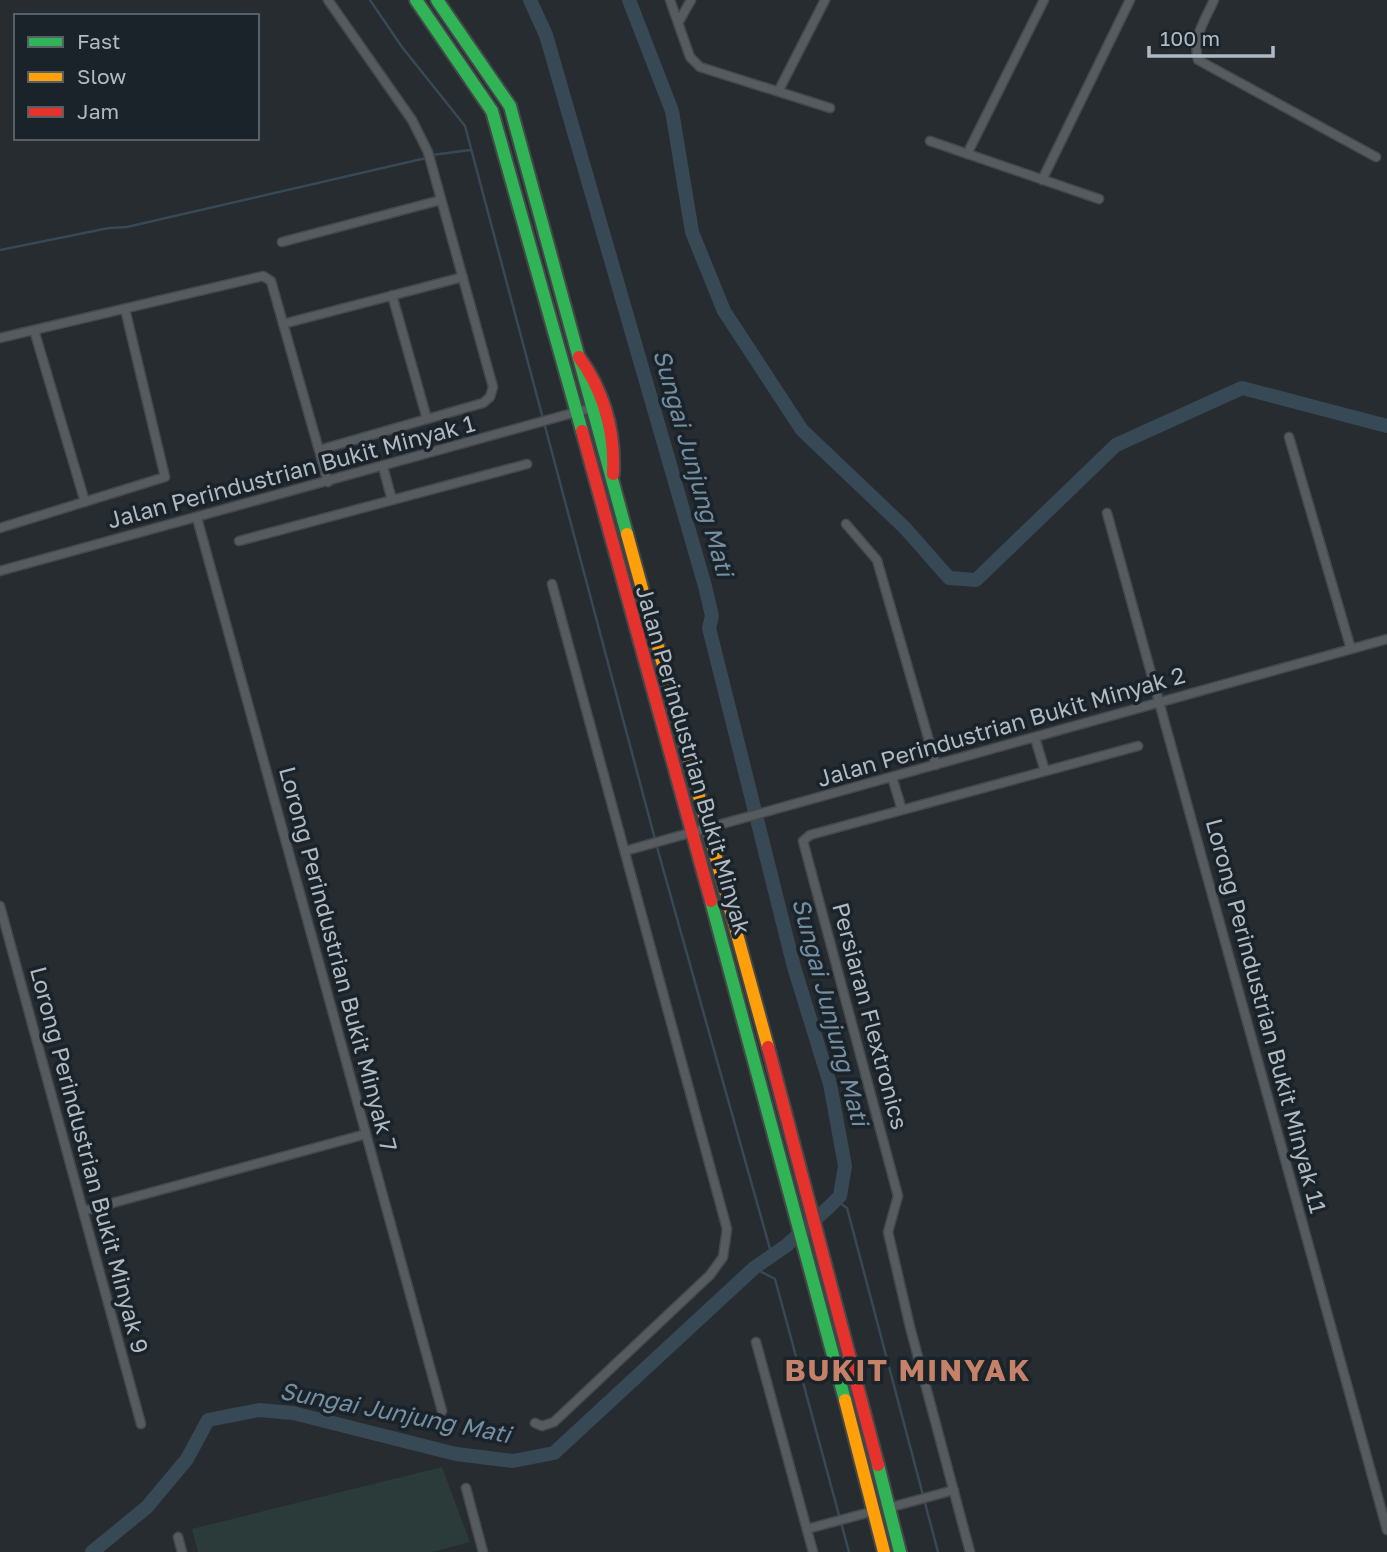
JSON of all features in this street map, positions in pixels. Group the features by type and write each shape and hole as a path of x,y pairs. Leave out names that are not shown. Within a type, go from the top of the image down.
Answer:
{"main road":[{"name":"Jalan Perindustrian Bukit Minyak","path":"416,0 492,111 500,132 575,413 809,1256 884,1552"},
{"name":"Jalan Perindustrian Bukit Minyak","path":"438,0 510,106 807,1185 900,1552"},
{"path":"577,354 593,373 613,443 612,484"}],"street":[{"path":"319,450 483,403 490,397 493,387 429,156 412,120 328,0"},
{"path":"670,0 690,57 700,67 830,108"},
{"path":"678,23 691,0"},
{"path":"779,90 825,0"},
{"path":"967,154 1044,0"},
{"path":"1042,180 1130,0"},
{"path":"1214,0 1198,35 1195,49 1198,60 1376,157"},
{"path":"930,141 1099,199"},
{"path":"282,242 441,200"},
{"path":"0,338 263,276 271,281 328,482"},
{"path":"283,324 463,277"},
{"path":"392,295 427,419"},
{"path":"0,528 165,477 125,309"},
{"path":"34,330 85,502"},
{"name":"Jalan Perindustrian Bukit Minyak 1","path":"0,571 591,408"},
{"path":"1289,437 1351,649"},
{"path":"239,541 527,464"},
{"path":"383,467 392,499"},
{"name":"Lorong Perindustrian Bukit Minyak 11","path":"1107,513 1387,1530"},
{"name":"Lorong Perindustrian Bukit Minyak 7","path":"197,518 442,1411"},
{"path":"846,524 877,560 936,765"},
{"path":"535,1423 542,1426 554,1422 710,1275 723,1257 727,1229 552,584"},
{"name":"Jalan Perindustrian Bukit Minyak 2","path":"625,850 1387,639"},
{"path":"1035,738 1045,771"},
{"name":"Persiaran Flextronics","path":"954,1490 888,1232 889,1220 898,1201 807,838 1138,746"},
{"path":"892,777 902,810"},
{"name":"Lorong Perindustrian Bukit Minyak 9","path":"0,906 141,1424"},
{"path":"83,1211 366,1134"},
{"path":"756,1342 813,1552"},
{"path":"466,1488 482,1552"},
{"path":"888,1508 954,1490 970,1552"},
{"path":"807,1529 874,1511"},
{"path":"178,1537 182,1552"}],"shaded area":[{"path":"442,1467 470,1542 432,1552 198,1552 192,1529"}],"waterway":[{"path":"370,0 402,47 465,126 660,858 772,1256"},
{"name":"Sungai Junjung Mati","path":"92,1552 147,1507 187,1459 208,1420 259,1410 293,1413 456,1454 513,1461 554,1453 754,1268 787,1245 840,1196 845,1166 830,1084 794,967 709,628 712,616 705,586 546,35 530,0"},
{"path":"629,0 672,111 692,232 724,311 802,430 905,528 949,578 976,580 1116,445 1242,388 1387,426"},
{"path":"432,155 470,150"},
{"path":"0,250 109,228 127,227 426,158"},
{"path":"836,1200 847,1208 938,1552"},
{"path":"754,1268 775,1279 849,1552"}],"traffic: fast":[{"path":"416,0 492,111 582,431"},
{"path":"437,0 510,106 627,534"},
{"path":"711,901 845,1400"},
{"path":"878,1465 900,1552"}],"traffic: slow":[{"path":"627,534 768,1047"},
{"path":"845,1400 884,1552"}],"traffic: jam":[{"path":"579,357 595,384 606,413 612,443 613,474"},
{"path":"582,431 711,901"},
{"path":"768,1047 878,1465"}],"district":[{"name":"BUKIT MINYAK","path":"908,1371"}]}
